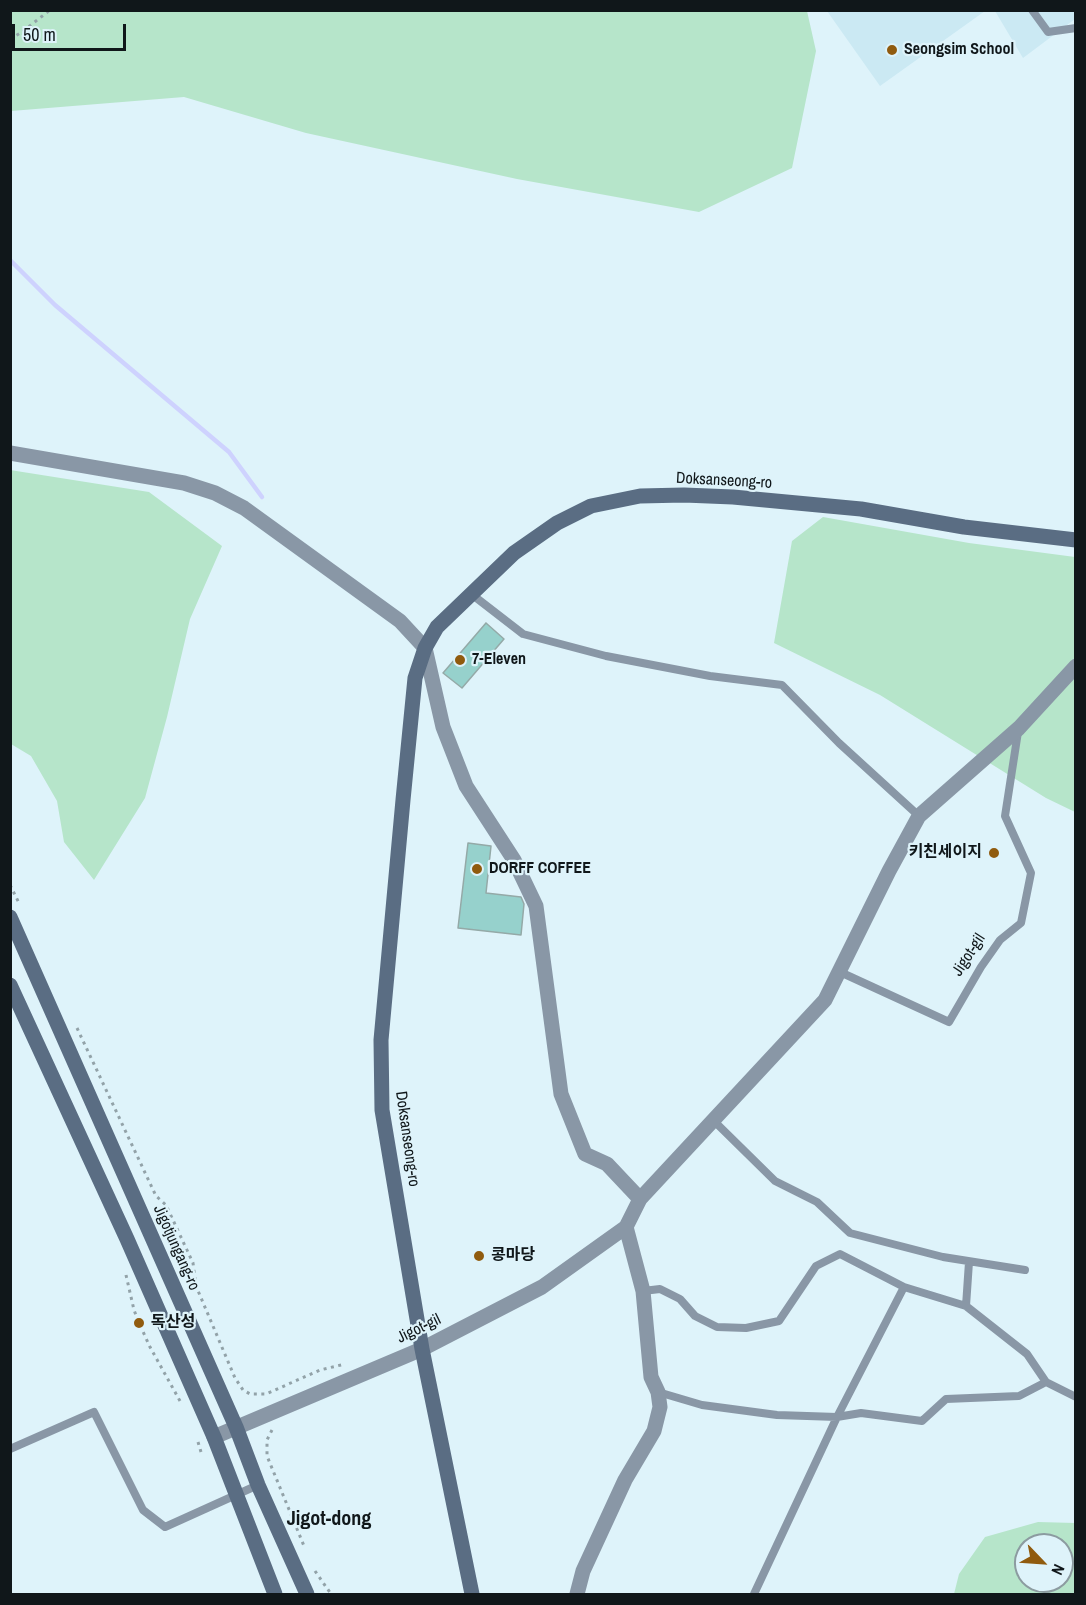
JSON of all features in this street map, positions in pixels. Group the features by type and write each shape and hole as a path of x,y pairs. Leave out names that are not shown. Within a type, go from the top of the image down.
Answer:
{"street":[{"path":"10,453 184,483 214,493 244,508 400,621 425,648 443,727 466,786 514,860 536,906 561,1094 585,1154 607,1164 640,1199"},
{"name":"Doksanseong-ro","path":"472,1594 422,1349 382,1110 381,1040 415,678 425,648 437,627 513,553 557,523 591,506 640,496 733,497 861,509 964,527 1076,540"},
{"name":"Jigot-gil","path":"214,1437 422,1349 542,1287 626,1227 640,1199 825,1000 919,816 1019,728 1076,666"},
{"name":"Jigotjungang-ro","path":"16,912 236,1427 258,1485 307,1594"},
{"path":"10,985 127,1239 214,1437 276,1594"},
{"path":"581,1594 583,1571 625,1480 654,1431 660,1407 658,1392 651,1377 643,1291 626,1227"}],"lane":[{"path":"1032,10 1048,32 1076,28"},
{"path":"470,593 523,633 606,656 710,676 782,685 839,743 919,816"},
{"name":"Jigot-gil","path":"840,972 949,1022 981,967 1000,940 1021,923 1031,873 1005,816 1019,728"},
{"path":"713,1120 775,1180 817,1202 850,1233 943,1257 1025,1270"},
{"path":"643,1291 660,1289 680,1299 694,1316 717,1327 746,1328 779,1321 816,1266 840,1254 904,1287 966,1306 1028,1354 1046,1382 1076,1396"},
{"path":"966,1306 969,1262"},
{"path":"754,1594 837,1417 904,1287"},
{"path":"658,1392 702,1405 777,1415 837,1417 861,1413 922,1421 946,1399 1018,1396 1046,1382"},
{"path":"10,1449 94,1413 143,1510 165,1527 258,1485"}],"path":[{"path":"10,39 50,10"},
{"path":"10,885 16,912"},
{"path":"76,1024 156,1196 166,1205 193,1263 196,1286 235,1378 243,1390 250,1394 267,1394 320,1370 348,1363"},
{"path":"124,1269 139,1323 181,1403"},
{"path":"274,1428 267,1440 267,1456 304,1548"},
{"path":"198,1440 201,1452"},
{"path":"313,1569 331,1594"}],"shaded area":[{"name":"Seongsim School","path":"827,11 985,11 880,86"},
{"name":"Seongsim School","path":"995,11 1075,11 1075,19 1023,58"}],"green space":[{"path":"11,10 807,11 816,51 792,168 699,212 517,179 306,133 184,97 11,111"},
{"path":"10,470 149,492 222,546 190,619 145,798 94,880 64,842 57,801 31,756 11,744"},
{"path":"823,517 969,543 1075,557 1075,812 1046,798 880,695 774,643 792,541"},
{"path":"1038,1522 1075,1523 1075,1594 954,1594 959,1574 985,1537"}],"building":[{"path":"486,623 504,639 462,688 443,673"},
{"name":"DORFF COFFEE","path":"468,843 491,846 486,893 521,897 524,904 521,935 458,928"}],"waterway":[{"path":"10,260 55,305 229,452 262,497"}],"place":[{"name":"Seongsim School","path":"892,50"},
{"name":"7-Eleven","path":"460,660"},
{"name":"키친세이지","path":"994,853"},
{"name":"DORFF COFFEE","path":"477,869"},
{"name":"콩마당","path":"479,1256"},
{"name":"독산성","path":"139,1323"}],"district":[{"name":"Jigot-dong","path":"329,1520"}]}
